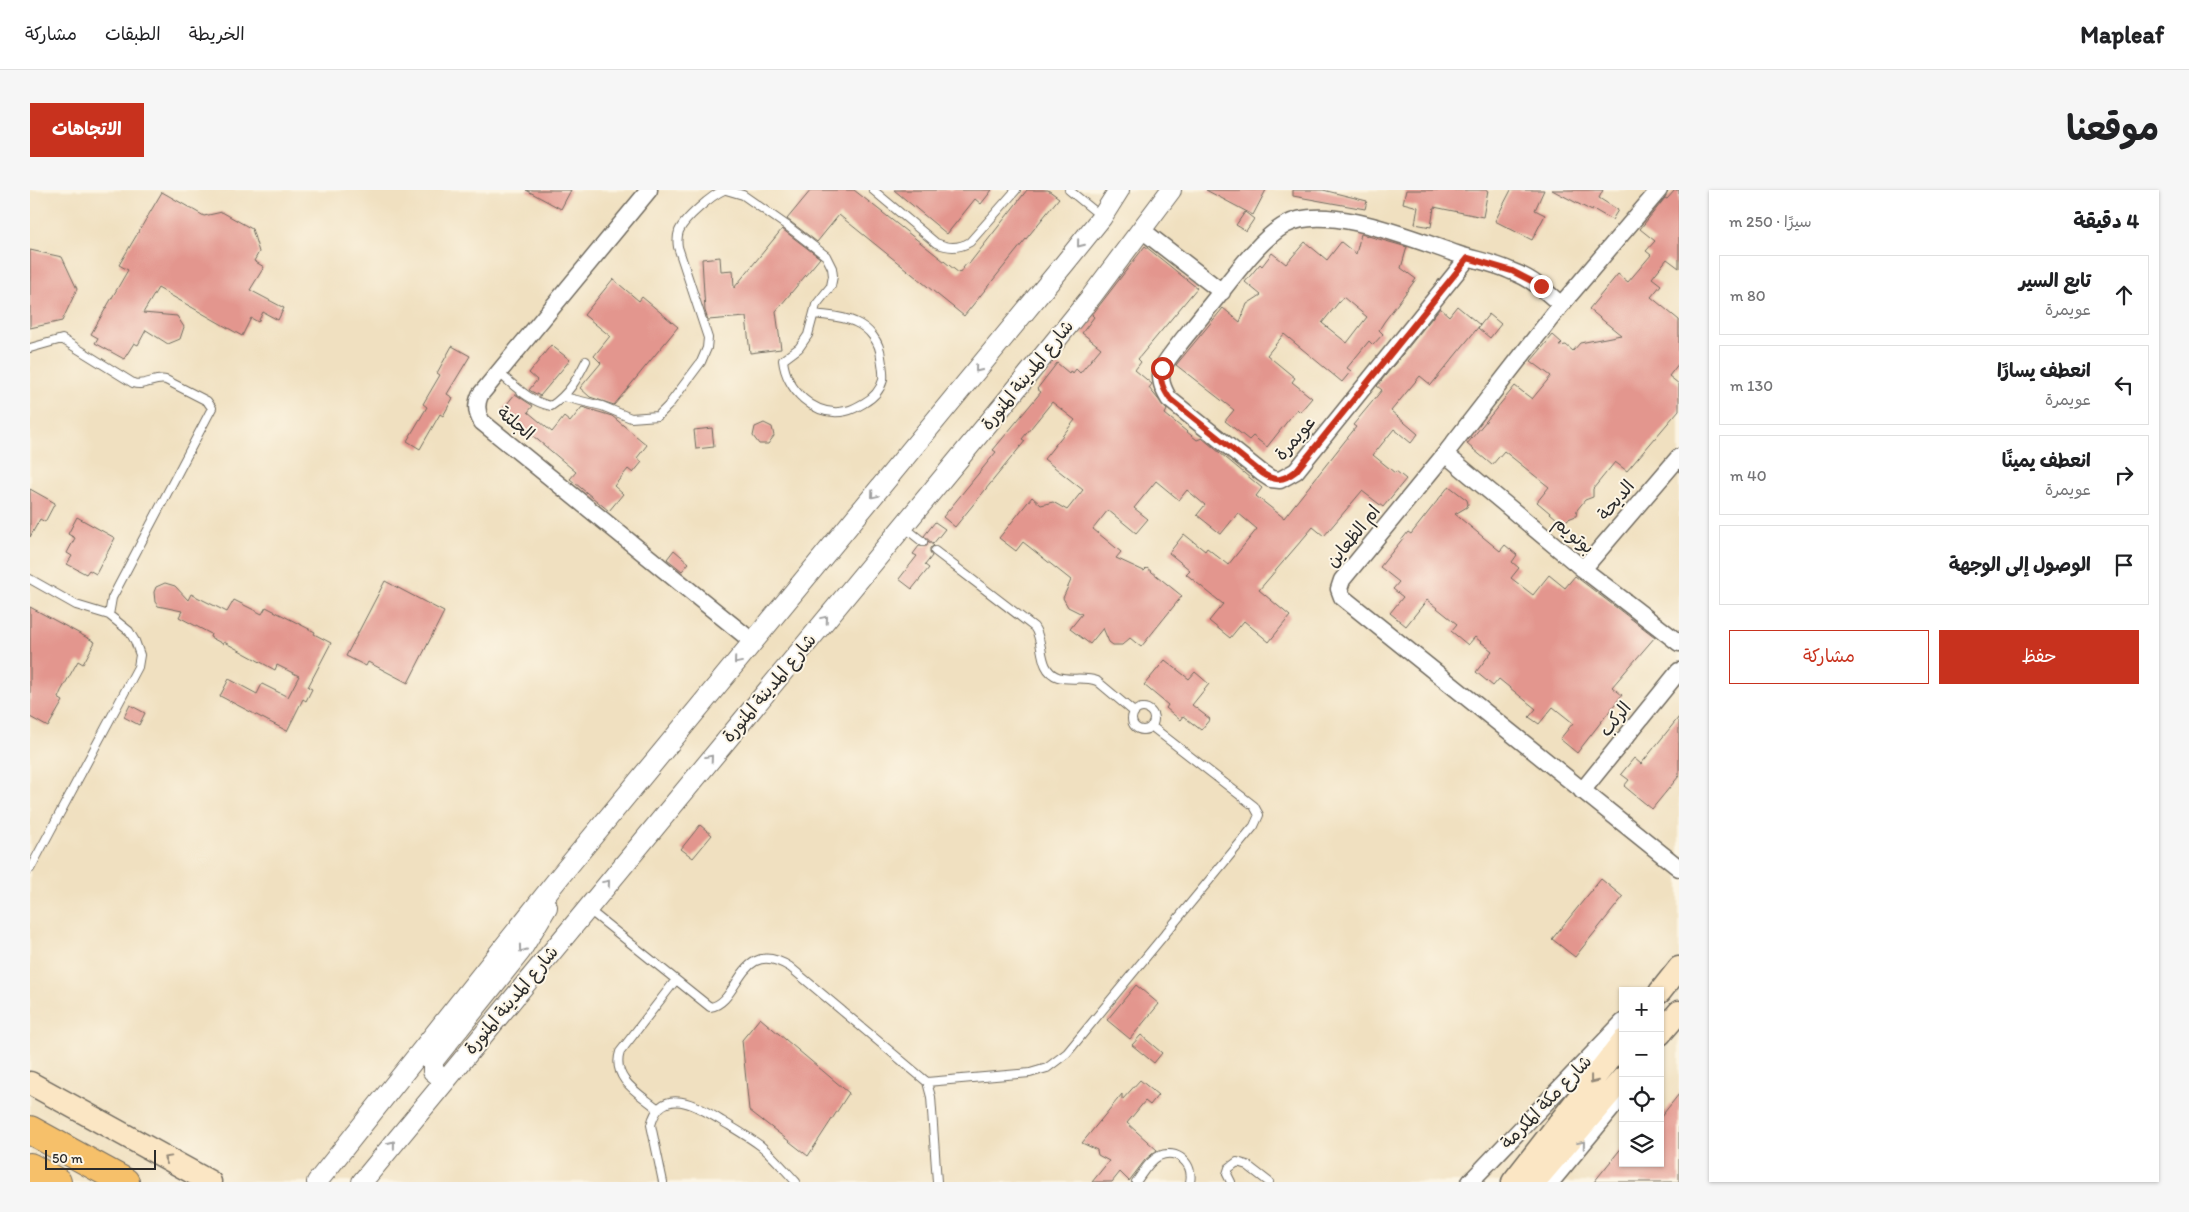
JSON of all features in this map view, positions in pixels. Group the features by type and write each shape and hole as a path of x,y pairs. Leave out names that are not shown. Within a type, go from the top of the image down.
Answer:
{"highway":[{"path":"30,1130 126,1182"},
{"path":"30,1167 57,1182"}],"main road":[{"path":"1662,1032 1679,1013"},
{"name":"شارع مكة المكرمة","path":"1513,1182 1619,1046"},
{"path":"30,1083 210,1182"},
{"path":"1534,1182 1619,1083"}],"street":[{"name":"الجلتة","path":"649,190 477,402 478,416 482,422 753,642"},
{"name":"شارع المدينة المنورة","path":"317,1182 561,875 1102,217 1119,190"},
{"name":"شارع المدينة المنورة","path":"362,1182 444,1080 1014,391 1142,230 1171,190"},
{"name":"ام الظعاين","path":"1659,190 1561,304 1445,454 1342,580 1340,593 1342,597 1582,792 1679,868"},
{"name":"عويمرة","path":"1468,258 1296,471 1280,480 1271,479 1262,473 1170,399 1163,389 1162,368 1222,292 1272,235 1285,225 1299,220 1330,219 1364,224 1512,271 1541,286 1561,304"},
{"path":"1142,230 1222,292"},
{"name":"بوتويم","path":"1445,454 1583,569 1679,643"},
{"name":"الديحة","path":"1583,569 1679,457"},
{"name":"الركب","path":"1582,792 1679,672"},
{"path":"444,1080 433,1070 433,1061 532,936 543,917 561,875"},
{"path":"1664,1043 1679,1013"},
{"name":"شارع مكة المكرمة","path":"1470,1182 1619,1026"},
{"path":"1551,1182 1562,1174 1619,1100"}],"lane":[{"path":"564,397 612,409 632,418 658,416 668,406 701,362 707,348 708,338 678,247 677,237 680,228 715,194 725,190 743,195 826,256 833,276 831,286 816,305 808,336 804,343 783,360 786,377 794,389 807,402 821,410 847,411 873,397 883,380 878,342 871,333 858,323 848,319 814,314"},
{"path":"873,190 936,243 946,247 962,247 970,242 1016,190"},
{"path":"1069,190 1102,217"},
{"path":"30,348 62,339 133,384 138,385 164,379 207,401 212,408 112,598 109,614"},
{"path":"499,373 527,396 541,404 551,406 564,397 574,384 586,361"},
{"path":"902,526 923,542"},
{"path":"936,551 1034,627 1041,639 1044,663 1052,674 1059,678 1089,678 1097,680 1134,712"},
{"path":"30,579 76,605 109,614 128,631 135,641 140,655 138,667 30,869"},
{"path":"1143,708 1152,712 1154,722 1151,726 1142,730 1137,729 1131,721 1134,712 1143,708"},
{"path":"927,1082 1030,1073 1055,1064 1067,1053 1254,826 1258,814 1254,806 1151,726"},
{"path":"586,908 706,1004 715,1006 749,966 758,960 768,958 780,961 798,974 927,1082 931,1096 937,1182"},
{"path":"658,1109 620,1076 617,1060 620,1052 675,981"},
{"path":"663,1182 652,1134 653,1116 658,1109 667,1103 678,1101 700,1108 760,1146 796,1182"},
{"path":"1136,1182 1154,1160 1165,1154 1179,1156 1184,1160 1191,1171 1190,1182"},
{"path":"1231,1182 1228,1174 1229,1168 1237,1162 1242,1162 1269,1182"}],"building":[{"path":"526,190 571,190 561,209"},
{"path":"811,190 854,190 959,273 967,263 969,264 1027,190 1048,190 1059,198 964,316 839,215 817,242 787,219"},
{"path":"894,190 992,190 981,204 975,199 947,234"},
{"path":"1206,190 1266,190 1253,215"},
{"path":"1293,190 1323,190 1367,201 1365,209 1293,196"},
{"path":"1406,190 1488,190 1483,217 1434,207 1431,227 1415,224 1418,207 1403,203"},
{"path":"1511,190 1544,190 1535,210 1545,215 1532,240 1495,221"},
{"path":"1552,190 1603,190 1599,198 1618,210 1612,220"},
{"path":"1675,190 1679,190 1679,268 1667,259 1652,278 1661,285 1651,297 1679,320 1679,363 1669,376 1679,384 1679,410 1627,471 1615,462 1593,489 1593,497 1585,500 1577,510 1576,516 1568,519 1563,524 1537,502 1549,487 1504,451 1492,465 1467,444 1515,386 1532,399 1551,376 1531,361 1553,335 1562,343 1559,346 1566,345 1573,351 1580,343 1621,335 1589,309 1618,274 1628,282 1651,255 1646,251 1655,241 1640,229 1665,198 1667,199"},
{"path":"162,192 204,216 222,212 252,229 259,252 254,261 264,267 250,290 284,308 278,320 263,312 258,322 251,318 242,336 158,288 143,313 177,316 184,327 180,339 168,344 146,330 138,345 134,343 124,359 95,343 98,338 91,334 128,270 119,265"},
{"path":"1245,212 1254,219 1246,231 1236,225"},
{"path":"782,229 820,258 776,311 781,349 750,353 746,317 708,320 705,311 702,259 720,257 721,271 733,270 734,288"},
{"path":"1361,234 1407,247 1401,268 1416,279 1379,330 1383,334 1373,345 1369,341 1347,368 1351,371 1342,382 1284,334 1267,355 1295,378 1292,382 1312,398 1300,412 1297,409 1267,447 1253,436 1249,440 1225,421 1234,410 1176,365 1223,308 1240,322 1247,304 1261,295 1245,282 1260,264 1262,266 1272,253 1286,264 1305,242 1327,260 1341,242 1356,254","holes":["1343,297 1367,317 1347,343 1322,323"]},
{"path":"1145,246 1197,288 1138,359 1141,362 1135,370 1152,384 1149,388 1167,410 1165,414 1197,440 1202,438 1262,488 1256,496 1284,518 1356,427 1353,425 1382,390 1377,386 1440,308 1449,316 1457,306 1480,325 1431,385 1420,376 1391,411 1418,434 1411,443 1394,429 1373,455 1395,473 1396,471 1406,479 1383,507 1362,491 1324,536 1313,527 1259,590 1290,616 1269,642 1244,621 1230,638 1209,621 1223,604 1186,574 1190,570 1169,553 1184,534 1205,551 1207,548 1228,565 1257,529 1238,513 1221,534 1197,515 1205,505 1187,490 1179,500 1156,481 1134,508 1148,519 1136,533 1108,510 1093,529 1121,552 1116,558 1144,571 1147,568 1182,596 1141,647 1130,638 1122,645 1113,645 1109,642 1103,628 1090,644 1070,629 1082,614 1068,607 1063,598 1071,580 1023,542 1016,551 999,538 1032,497 1041,505 1053,502 1067,510 1083,490 1044,459 1075,420 1052,402 1022,439 1025,441 955,527 943,517 996,452 993,450 1041,392 1037,389 1057,363 1069,373 1070,371 1073,373 1076,369 1080,373 1101,348 1082,333 1094,317 1092,315"},
{"path":"30,250 62,257 77,289 62,321 30,328"},
{"path":"613,279 639,301 642,297 678,327 614,405 590,397 580,388 601,363 594,356 610,336 584,315"},
{"path":"1489,314 1501,324 1490,338 1478,328"},
{"path":"551,345 570,360 540,396 529,390 537,380 529,373"},
{"path":"452,346 470,356 447,394 453,398 443,416 440,414 420,449 407,441 427,407 423,404 440,375 437,373"},
{"path":"515,394 533,406 528,412 552,432 564,417 570,422 582,407 612,416 647,445 637,458 642,462 633,473 628,469 614,486 623,494 609,511 570,479 576,472 502,410"},
{"path":"764,423 772,427 774,436 768,444 759,444 753,436 755,427"},
{"path":"712,428 714,447 696,449 694,430"},
{"path":"1449,486 1467,500 1468,504 1467,507 1455,514 1500,551 1505,545 1517,555 1512,562 1519,568 1511,578 1533,595 1549,575 1565,588 1575,576 1655,637 1612,687 1622,695 1577,753 1560,739 1573,723 1553,707 1539,724 1529,717 1536,709 1499,679 1493,686 1476,672 1492,651 1475,637 1468,645 1451,631 1457,624 1427,600 1406,626 1390,613 1403,597 1393,589 1399,582 1380,567 1408,532 1411,534"},
{"path":"30,489 55,503 45,522 40,519 30,537"},
{"path":"77,517 115,538 96,574 89,570 86,574 67,564 72,556 67,553 75,538 68,534"},
{"path":"935,522 945,529 933,544 924,536"},
{"path":"928,541 934,546 930,548 932,556 925,565 929,568 912,589 899,579 917,556 913,554 919,546 927,546"},
{"path":"674,550 689,563 682,571 667,559"},
{"path":"385,581 444,612 408,683 368,662 366,666 346,656"},
{"path":"165,583 175,586 188,600 191,594 227,612 234,600 262,614 266,607 315,632 314,634 331,643 308,687 312,689 306,701 303,699 287,731 220,696 229,679 257,694 262,684 288,697 299,676 277,665 275,670 224,642 223,644 210,637 211,634 179,617 182,611 158,606 155,602 154,592 156,587"},
{"path":"30,607 95,642 83,664 78,661 61,691 58,698 63,701 48,727 30,717"},
{"path":"1165,660 1189,679 1195,672 1209,684 1192,705 1210,719 1201,730 1183,716 1180,720 1166,708 1168,705 1144,685"},
{"path":"130,705 145,713 139,725 124,717"},
{"path":"1679,717 1679,776 1652,809 1624,786 1629,780 1621,774 1634,758 1641,764"},
{"path":"700,825 712,835 693,858 681,849"},
{"path":"1601,879 1623,897 1575,957 1552,939"},
{"path":"1136,985 1159,1004 1130,1039 1107,1020"},
{"path":"760,1018 849,1093 808,1156 749,1110 742,1040"},
{"path":"1141,1035 1162,1053 1154,1063 1132,1045"},
{"path":"1140,1080 1158,1095 1150,1105 1145,1101 1127,1123 1157,1150 1145,1160 1129,1181 1120,1172 1112,1182 1092,1182 1109,1161 1098,1155 1097,1150 1082,1143 1122,1094 1122,1100"},
{"path":"1679,1094 1679,1182 1594,1182 1619,1151 1619,1167 1664,1167 1664,1113"}],"route":[{"path":"1162,368 1163,389 1170,399 1262,473 1271,479 1280,480 1289,477 1296,471 1468,258 1512,271 1541,286"}]}
